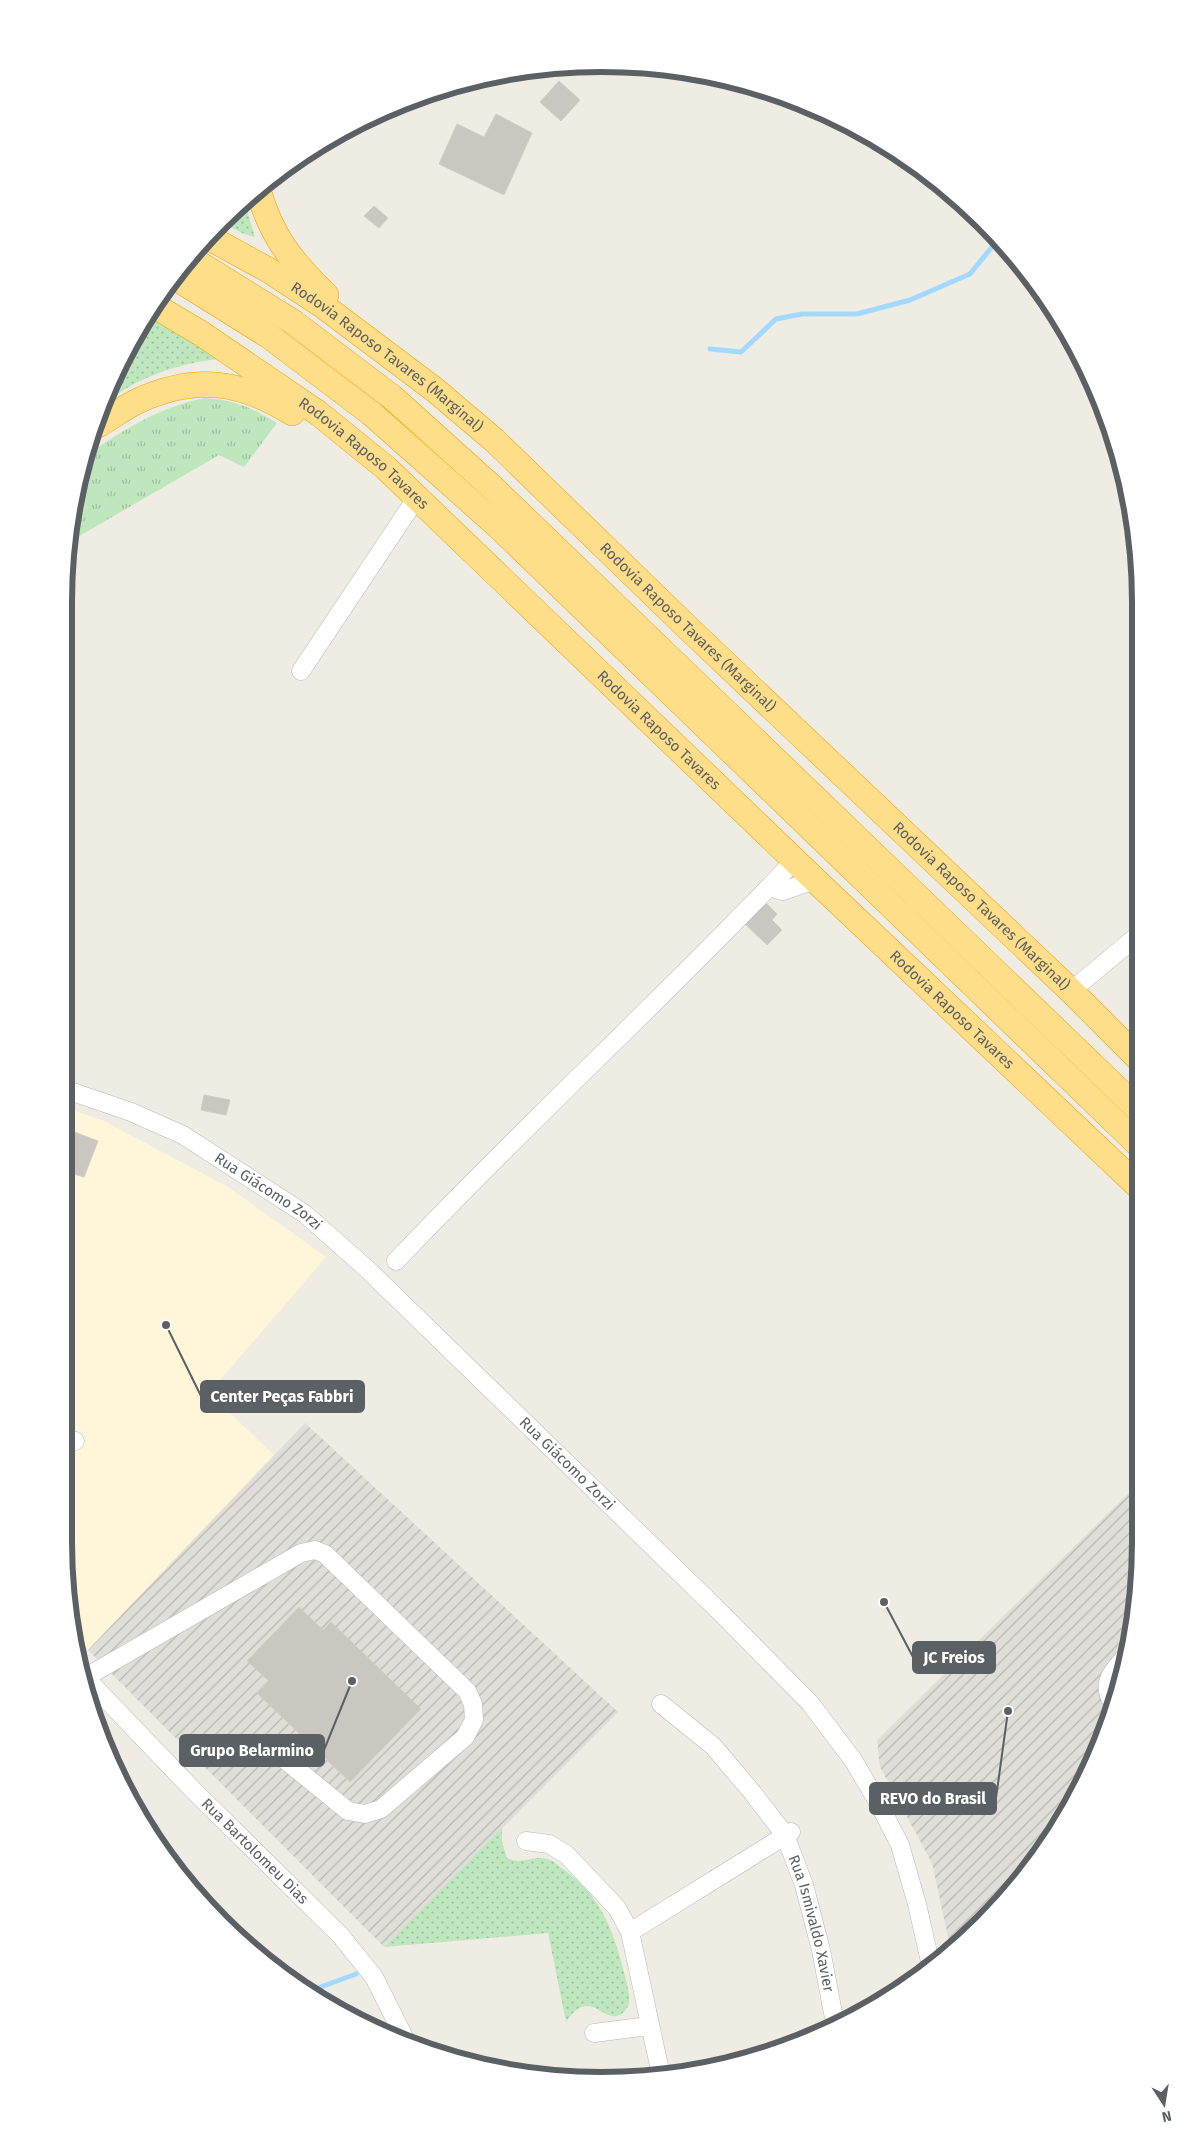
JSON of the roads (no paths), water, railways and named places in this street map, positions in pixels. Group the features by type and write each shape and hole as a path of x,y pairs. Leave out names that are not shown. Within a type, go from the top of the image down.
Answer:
{"highway":[{"path":"261,198 274,234 286,252 308,278 383,351"},
{"name":"Rodovia Raposo Tavares (Marginal)","path":"215,241 322,305 435,390 494,440 689,629 1071,991 1132,1052"},
{"path":"197,262 293,322 392,397 494,489 1132,1103"},
{"name":"Rodovia Raposo Tavares","path":"181,281 269,336 372,414 498,526 1132,1138"},
{"name":"Rodovia Raposo Tavares","path":"161,310 202,334 318,413 410,490 815,880 1132,1180"},
{"path":"105,421 139,400 163,391 211,384 231,386 269,399 410,490"}],"street":[{"path":"301,671 410,490"},
{"path":"396,1261 555,1100 667,991 795,860"},
{"path":"769,887 783,891 815,880"},
{"path":"1071,991 1132,940"},
{"name":"Rua Giácomo Zorzi","path":"72,1092 131,1112 183,1135 305,1214 374,1276 711,1603 804,1696 853,1760 879,1804 900,1846 917,1904 929,1958"},
{"path":"90,1675 301,1553 315,1550 325,1554 467,1691 473,1704 474,1720 465,1737 381,1809 365,1814 348,1811 284,1758"},
{"path":"1109,1692 1108,1679 1116,1666"},
{"name":"Rua Bartolomeu Dias","path":"94,1688 195,1792 340,1935 374,1977 401,2032"},
{"name":"Rua Ismivaldo Xavier","path":"661,1704 713,1746 788,1834 821,1950 833,2013"},
{"path":"630,1932 788,1834"},
{"path":"526,1841 549,1844 567,1855 618,1908 630,1932 659,2068"},
{"path":"594,2033 649,2026"}],"waterway":[{"path":"710,349 741,352 776,319 802,314 857,314 910,300 970,274 993,246"},
{"path":"317,1988 356,1974"}],"place":[{"name":"Center Peças Fabbri","path":"166,1325"},
{"name":"JC Freios","path":"884,1602"},
{"name":"Grupo Belarmino","path":"352,1681"},
{"name":"REVO do Brasil","path":"1008,1711"}]}
